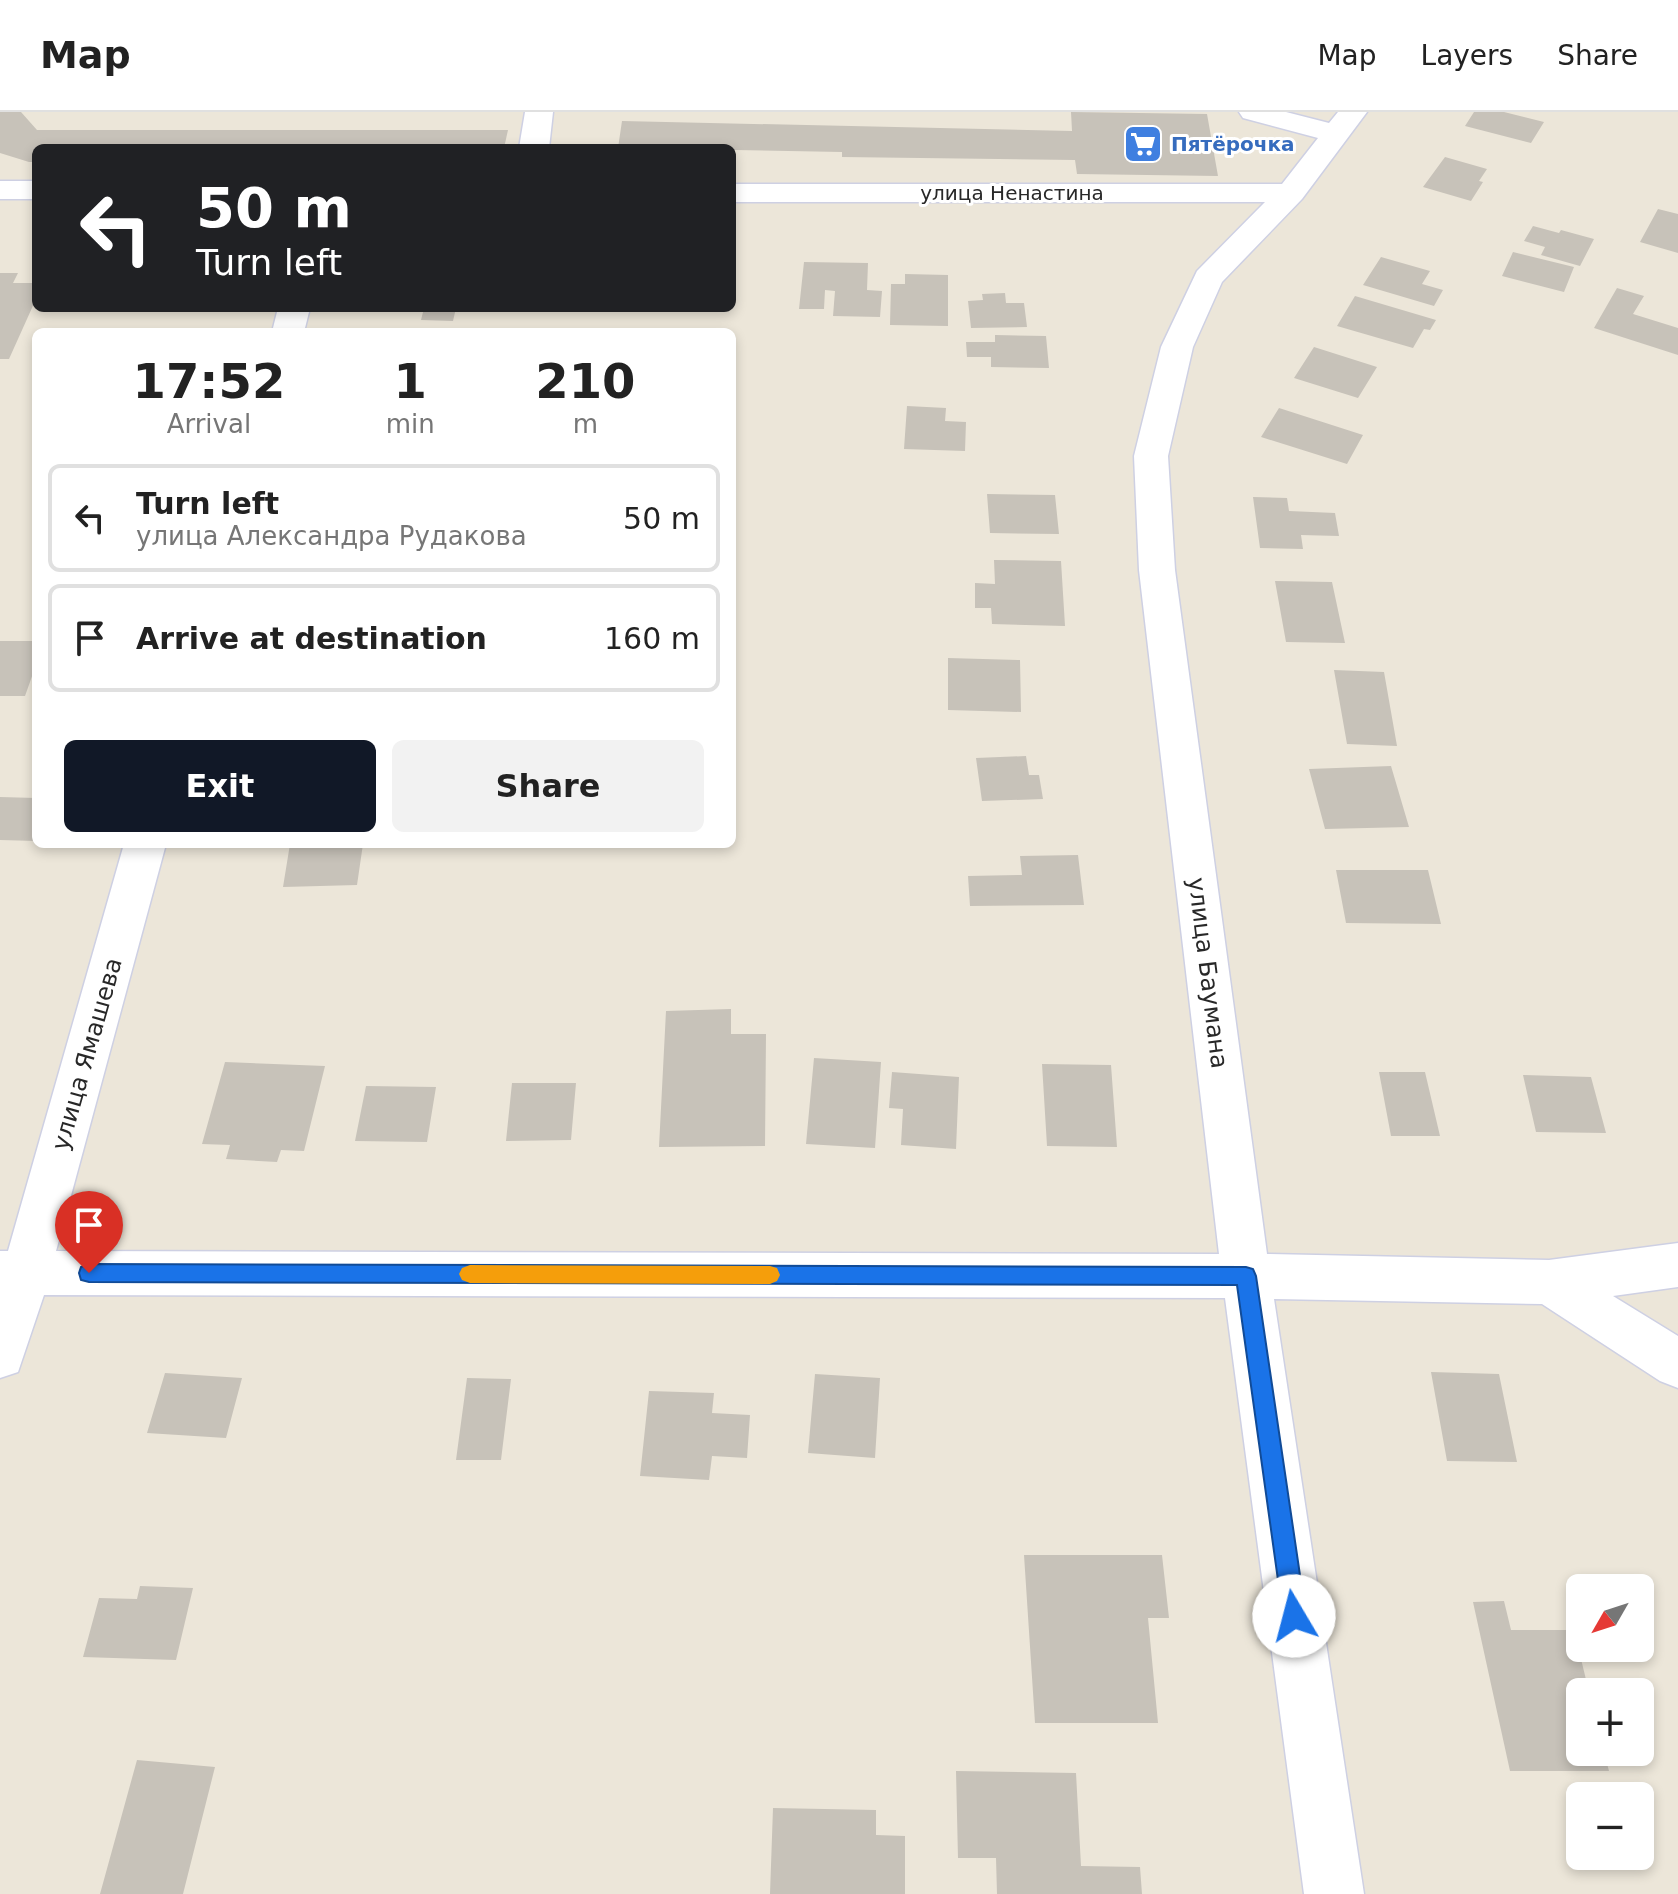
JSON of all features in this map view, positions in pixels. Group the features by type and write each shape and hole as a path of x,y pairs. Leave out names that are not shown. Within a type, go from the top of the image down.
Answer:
{"street":[{"path":"535,144 539,112"},
{"path":"1253,112 1345,123"},
{"name":"улица Баумана","path":"1334,1894 1246,1276 1157,570 1151,456 1177,347 1208,278 1291,193 1345,123"},
{"path":"0,190 32,190"},
{"name":"улица Ненастина","path":"736,193 1291,193"},
{"name":"улица Ямашева","path":"0,1355 13,1273 144,848"},
{"path":"13,1273 1246,1276 1549,1282 1678,1265"},
{"path":"1549,1282 1678,1364"}],"building":[{"path":"0,112 21,112 37,130 508,130 505,144 32,144 32,162 0,153"},
{"path":"1071,112 1207,114 1218,176 1077,174 1075,160 842,157 842,152 736,150 736,144 619,144 622,121 1072,131"},
{"path":"1474,112 1504,112 1544,122 1531,143 1465,126"},
{"path":"1445,157 1487,169 1471,201 1423,187"},
{"path":"1658,209 1678,214 1678,253 1640,242"},
{"path":"1533,226 1594,239 1580,266 1541,255 1545,247 1524,241"},
{"path":"1513,252 1574,267 1564,292 1502,276"},
{"path":"1381,257 1430,271 1422,284 1443,290 1434,306 1363,285"},
{"path":"804,262 868,263 867,290 882,291 880,317 833,316 835,291 825,290 824,309 799,309"},
{"path":"0,273 18,273 13,283 32,283 32,308 9,359 0,359"},
{"path":"905,274 948,275 948,326 890,325 891,284 905,284"},
{"path":"1617,288 1644,296 1633,314 1678,328 1678,355 1594,328"},
{"path":"1005,293 1006,303 1024,303 1027,327 971,328 968,301 983,300 982,294"},
{"path":"1355,296 1436,320 1430,330 1424,329 1413,348 1337,326"},
{"path":"423,312 455,312 453,321 421,320"},
{"path":"995,335 1046,336 1049,368 991,367 991,357 967,357 966,342 995,342"},
{"path":"1314,347 1377,367 1358,398 1294,378"},
{"path":"907,406 946,408 945,421 966,422 965,451 904,449"},
{"path":"1279,408 1363,435 1347,464 1261,437"},
{"path":"987,494 1055,495 1059,534 990,533"},
{"path":"1253,497 1287,498 1289,511 1335,513 1339,536 1301,535 1303,549 1260,548"},
{"path":"994,560 1061,561 1065,626 992,624 991,608 975,608 975,583 995,584"},
{"path":"1275,581 1332,582 1345,643 1286,642"},
{"path":"0,641 32,641 32,676 25,696 0,696"},
{"path":"948,658 1020,660 1021,712 948,710"},
{"path":"1334,670 1384,672 1397,746 1347,744"},
{"path":"1026,756 1029,775 1039,775 1043,799 982,801 976,758"},
{"path":"1391,766 1409,827 1325,829 1309,769"},
{"path":"0,797 32,798 32,841 0,840"},
{"path":"289,848 362,848 357,885 283,887"},
{"path":"1078,855 1084,905 970,906 968,876 1022,875 1020,856"},
{"path":"1336,870 1428,870 1441,924 1346,923"},
{"path":"731,1009 731,1034 766,1034 765,1146 659,1147 666,1011"},
{"path":"814,1058 881,1062 875,1148 806,1144"},
{"path":"225,1062 325,1066 304,1151 281,1150 277,1162 226,1159 230,1145 202,1144"},
{"path":"1042,1064 1111,1065 1117,1147 1047,1146"},
{"path":"892,1072 959,1077 956,1149 901,1145 903,1109 889,1108"},
{"path":"1379,1072 1425,1072 1440,1136 1391,1136"},
{"path":"1523,1075 1591,1077 1606,1133 1536,1132"},
{"path":"512,1083 576,1083 571,1140 506,1141"},
{"path":"366,1086 436,1087 427,1142 355,1141"},
{"path":"1431,1372 1499,1374 1517,1462 1447,1461"},
{"path":"165,1373 242,1378 226,1438 147,1433"},
{"path":"815,1374 880,1378 875,1458 808,1453"},
{"path":"467,1378 511,1379 501,1460 456,1460"},
{"path":"649,1391 714,1393 712,1413 750,1415 747,1458 712,1456 709,1480 640,1476"},
{"path":"1024,1555 1162,1555 1169,1618 1148,1618 1158,1723 1035,1723"},
{"path":"140,1586 193,1588 176,1660 83,1657 99,1598 137,1599"},
{"path":"1504,1601 1511,1630 1566,1630 1566,1662 1582,1662 1586,1678 1566,1678 1566,1766 1608,1766 1609,1771 1510,1771 1473,1602"},
{"path":"137,1760 215,1767 183,1894 100,1894"},
{"path":"956,1771 1076,1773 1081,1866 1140,1867 1142,1894 997,1894 996,1858 958,1858"},
{"path":"773,1808 876,1810 876,1835 905,1836 905,1894 770,1894"}],"slow traffic":[{"path":"470,1274 770,1275"}],"place":[{"name":"Пятёрочка","path":"1143,144"}],"route":[{"path":"89,1273 1246,1276 1294,1616"}]}
